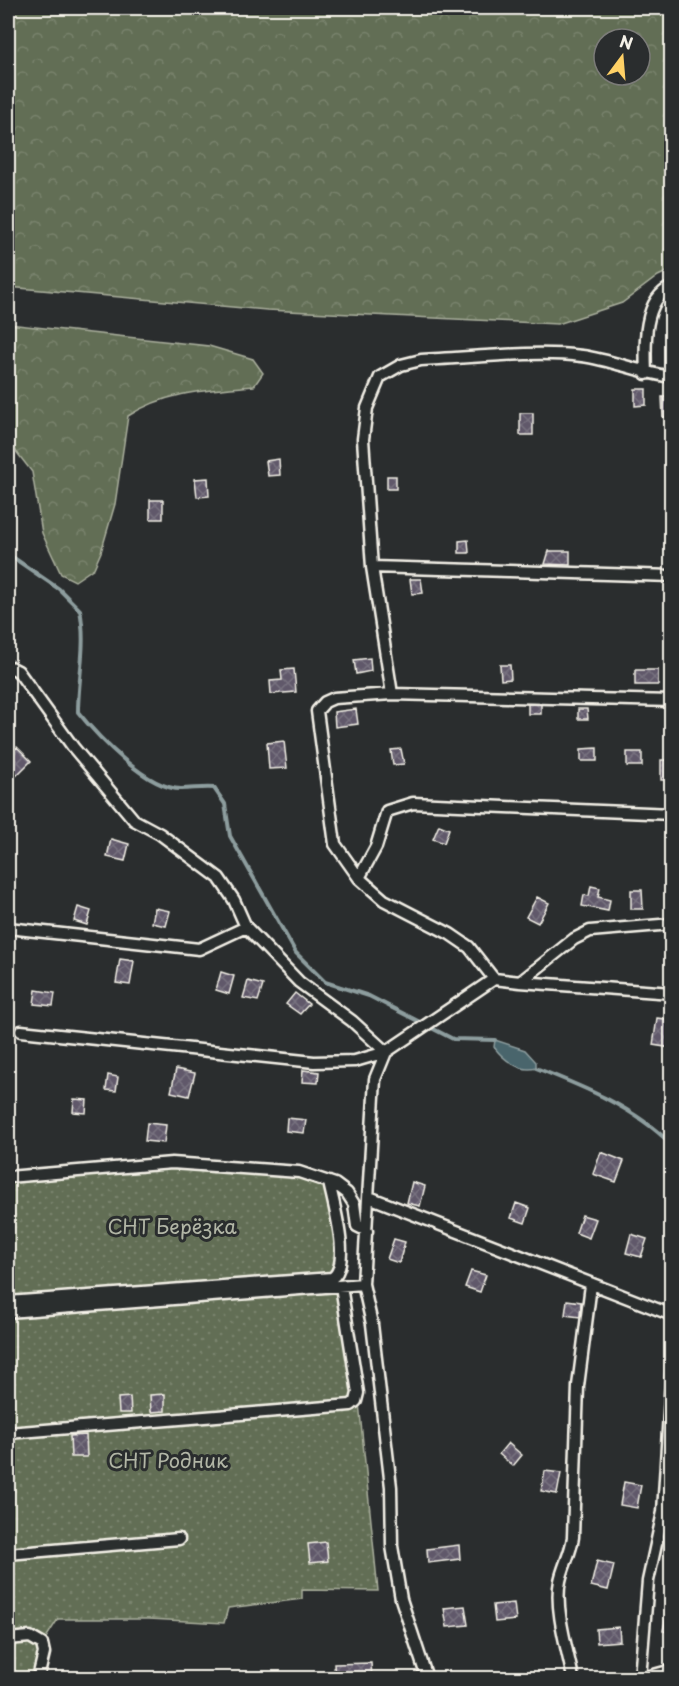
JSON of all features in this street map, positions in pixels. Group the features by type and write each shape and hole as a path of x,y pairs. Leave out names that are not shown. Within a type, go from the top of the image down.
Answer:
{"street":[{"path":"646,374 645,349 649,314 664,290 672,287"},
{"path":"392,694 372,567 363,439 367,408 381,377 400,365 421,360 555,354 585,356 646,374 672,377"},
{"path":"372,567 672,576"},
{"path":"8,666 18,671 39,697 59,730 134,820 160,834 219,878 234,900 246,927 299,982 352,1022 386,1052"},
{"path":"494,979 469,947 450,934 384,900 359,878 335,844 317,711 325,702 334,698 392,694 672,701"},
{"path":"359,878 376,847 387,811 393,807 413,803 672,814"},
{"path":"520,982 574,939 590,931 672,924"},
{"path":"8,928 199,949 246,927"},
{"path":"21,1031 314,1062 355,1061 386,1052 494,979 672,993"},
{"path":"386,1052 375,1079 363,1284 372,1324 391,1487 392,1546 401,1599 427,1678"},
{"path":"8,1177 172,1163 299,1172 329,1182 347,1193 354,1204 357,1226 367,1231"},
{"path":"8,1302 332,1278 338,1274 341,1266 340,1246 329,1182"},
{"path":"369,1197 672,1316"},
{"path":"8,1312 363,1284"},
{"path":"573,1678 559,1600 560,1582 571,1555 573,1537 578,1386 591,1284"},
{"path":"8,1433 351,1406 356,1401 358,1393 341,1286"},
{"path":"672,1363 663,1512 648,1581 642,1678 672,1670"},
{"path":"8,1554 179,1539"},
{"path":"8,1639 30,1637 42,1644 44,1653 39,1678"}],"green space":[{"path":"8,8 671,8 671,270 658,276 622,303 558,324 267,310 8,287"},
{"path":"8,324 209,346 253,359 263,373 254,386 188,393 157,401 128,416 115,504 101,552 94,568 75,581 61,574 42,533 32,472 15,450 8,449"},
{"name":"СНТ Берёзка","path":"172,1163 299,1172 329,1182 340,1236 338,1274 8,1302 8,1177"},
{"name":"СНТ Родник","path":"341,1286 358,1393 378,1591 302,1590 302,1599 228,1608 224,1623 149,1619 58,1619 42,1644 38,1678 8,1678 8,1312"}],"water":[{"path":"495,1040 525,1050 536,1062 536,1068 524,1069 507,1060 494,1047"}],"building":[{"path":"635,389 646,389 646,405 635,406"},
{"path":"662,397 672,397 672,417 663,417"},
{"path":"520,413 533,413 533,435 520,435"},
{"path":"279,459 280,475 268,476 266,461"},
{"path":"387,476 396,476 396,489 387,489"},
{"path":"208,478 209,496 197,497 195,479"},
{"path":"150,500 163,500 163,519 150,519"},
{"path":"468,540 469,553 459,553 459,541"},
{"path":"549,551 570,551 570,565 545,564"},
{"path":"410,579 421,579 423,593 412,594"},
{"path":"370,658 371,671 356,674 354,660"},
{"path":"500,665 510,665 511,679 501,680"},
{"path":"294,669 296,692 271,694 270,681 282,680 281,670"},
{"path":"635,670 658,670 658,685 635,685"},
{"path":"528,704 541,704 541,714 528,714"},
{"path":"356,709 358,724 335,727 334,712"},
{"path":"578,709 587,709 588,719 578,719"},
{"path":"284,741 287,768 269,769 267,743"},
{"path":"17,747 31,761 15,777 8,770 8,756"},
{"path":"597,748 597,761 581,761 581,749"},
{"path":"401,749 404,764 393,765 391,750"},
{"path":"627,752 642,752 642,766 627,766"},
{"path":"661,760 672,760 672,780 661,780"},
{"path":"439,825 449,829 444,843 433,839"},
{"path":"111,839 129,844 125,861 107,857"},
{"path":"591,886 600,888 598,897 610,900 608,911 582,906 584,895 589,896"},
{"path":"631,890 642,890 643,909 631,909"},
{"path":"537,897 549,903 538,923 526,917"},
{"path":"78,907 91,911 87,925 74,921"},
{"path":"155,908 170,911 166,926 152,923"},
{"path":"120,959 134,961 130,985 116,983"},
{"path":"221,972 234,976 229,994 216,990"},
{"path":"248,981 263,985 258,1001 243,998"},
{"path":"36,990 55,993 53,1006 34,1004"},
{"path":"295,993 309,1004 300,1014 286,1004"},
{"path":"657,1018 672,1020 672,1048 653,1045"},
{"path":"176,1069 195,1073 189,1096 171,1092"},
{"path":"303,1070 319,1072 318,1083 302,1082"},
{"path":"108,1075 118,1077 116,1091 106,1090"},
{"path":"74,1099 87,1100 86,1113 73,1112"},
{"path":"287,1118 306,1120 304,1133 286,1131"},
{"path":"147,1123 166,1125 164,1143 145,1141"},
{"path":"601,1152 624,1161 616,1182 593,1174"},
{"path":"412,1182 425,1186 420,1206 407,1203"},
{"path":"516,1203 530,1208 525,1223 511,1218"},
{"path":"582,1215 596,1219 589,1238 576,1233"},
{"path":"631,1234 647,1239 641,1257 626,1253"},
{"path":"394,1239 405,1242 399,1263 387,1259"},
{"path":"672,1253 672,1270 666,1268"},
{"path":"471,1271 486,1275 480,1292 465,1287"},
{"path":"567,1300 581,1302 580,1317 565,1315"},
{"path":"165,1394 165,1411 151,1412 150,1395"},
{"path":"130,1397 131,1413 119,1413 118,1398"},
{"path":"86,1435 87,1457 71,1457 70,1436"},
{"path":"508,1443 522,1455 513,1466 499,1454"},
{"path":"545,1471 561,1473 557,1494 541,1491"},
{"path":"624,1482 641,1485 637,1508 620,1505"},
{"path":"326,1542 328,1561 310,1563 308,1544"},
{"path":"459,1545 460,1559 428,1563 427,1549"},
{"path":"597,1561 614,1565 608,1590 591,1586"},
{"path":"514,1603 516,1620 495,1622 493,1605"},
{"path":"465,1606 468,1625 447,1627 444,1608"},
{"path":"667,1611 672,1611 672,1633 663,1631"},
{"path":"619,1627 620,1641 597,1643 596,1629"},
{"path":"371,1663 372,1678 335,1678 334,1664"}],"waterway":[{"path":"8,554 59,589 80,610 83,636 78,712 124,760 153,780 168,787 181,789 214,788 225,804 230,836 296,953 325,982 369,996 453,1039 495,1040"},
{"path":"536,1068 608,1099 641,1120 672,1145"}]}
